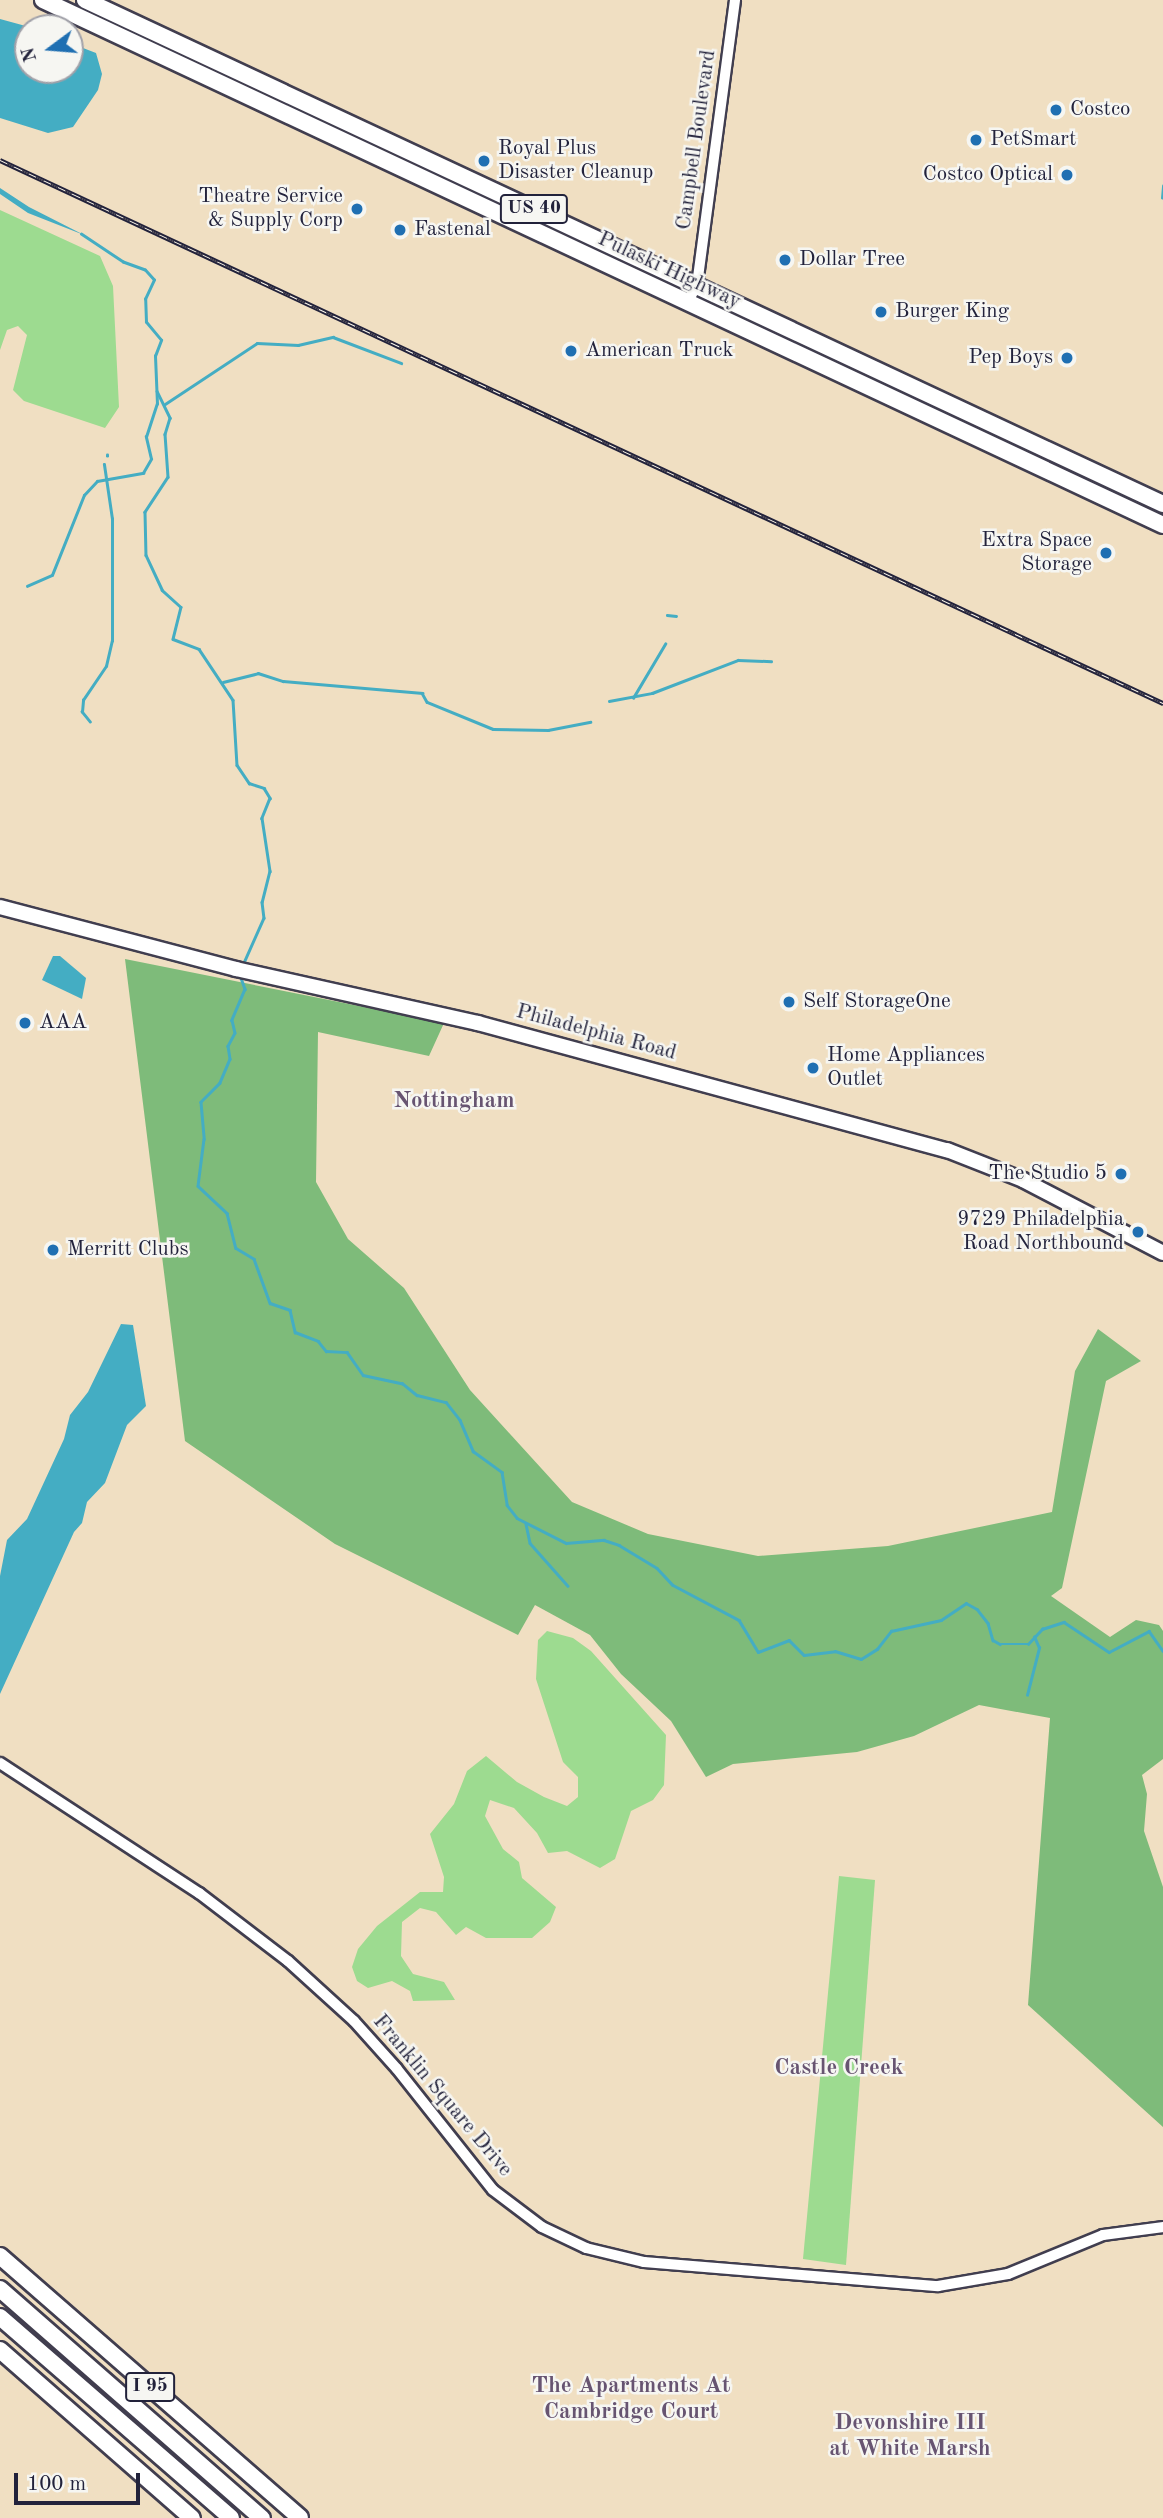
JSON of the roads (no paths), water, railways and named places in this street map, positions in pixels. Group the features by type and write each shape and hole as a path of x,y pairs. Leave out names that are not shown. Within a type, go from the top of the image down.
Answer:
{"highway":[{"name":"Pulaski Highway","path":"43,0 1163,525"},
{"name":"Pulaski Highway","path":"85,0 1163,504"},
{"path":"269,107 277,90"},
{"name":"I 95","path":"0,2256 300,2518"},
{"path":"0,2289 262,2518"},
{"path":"0,2316 231,2518"},
{"path":"0,2350 192,2518"}],"main road":[{"name":"Philadelphia Road","path":"0,907 236,969 478,1023 947,1150 1023,1180 1163,1253"}],"street":[{"name":"Campbell Boulevard","path":"697,285 735,0"},
{"path":"687,303 697,285"},
{"name":"Franklin Square Drive","path":"0,1763 199,1893 288,1961 389,2060 493,2190 542,2227 586,2248 654,2263 938,2286 1008,2274 1103,2235 1163,2227"}],"water":[{"path":"0,19 14,23 14,84 84,84 84,48 96,53 102,74 98,90 73,127 48,133 0,118"},
{"path":"0,188 29,207 84,235 28,213 0,194"},
{"path":"53,956 60,956 86,978 82,999 42,980"},
{"path":"121,1324 133,1325 146,1406 127,1425 105,1483 87,1502 82,1523 74,1532 0,1694 0,1576 7,1540 27,1519 64,1439 70,1415 88,1392"}],"waterway":[{"path":"1162,198 1163,186"},
{"path":"27,586 52,575 84,495 97,481 143,473 151,459 146,437 157,404 155,356 161,340 146,322 145,299 154,280 145,270 123,262 81,234"},
{"path":"165,404 257,343 298,345 333,337 401,363"},
{"path":"157,391 170,418 165,434 168,477 145,512 146,555 162,590 181,607 173,639 199,649 233,700 237,765 249,783 264,788 270,798 262,818 270,871 262,902 264,918 244,963"},
{"path":"90,722 82,712 83,700 106,666 112,641 112,519 104,465"},
{"path":"667,615 676,616"},
{"path":"633,698 665,644"},
{"path":"609,701 652,693 738,660 771,661"},
{"path":"223,682 258,673 283,681 422,693 427,702 493,729 548,730 590,722"},
{"path":"241,978 245,989 232,1020 235,1033 228,1046 230,1059 220,1083 201,1102 204,1139 198,1186 227,1213 236,1248 254,1259 270,1303 290,1310 295,1332 318,1341 326,1351 347,1352 363,1375 402,1383 417,1395 446,1402 460,1420 473,1451 502,1472 507,1505 517,1518 566,1543 604,1540 619,1545 657,1568 673,1585 739,1620 758,1652 789,1640 804,1655 835,1651 861,1659 877,1649 891,1631 941,1620 966,1603 977,1609 988,1623 993,1640 1000,1644 1028,1644 1042,1629 1064,1622 1109,1652 1149,1631 1163,1651"},
{"path":"526,1524 530,1543 568,1586"},
{"path":"1027,1695 1039,1648 1034,1637"}],"railway":[{"path":"0,160 1163,703"}],"place":[{"name":"Costco","path":"1056,110"},
{"name":"PetSmart","path":"976,140"},
{"name":"Royal Plus Disaster Cleanup","path":"484,161"},
{"name":"Costco Optical","path":"1067,175"},
{"name":"Theatre Service & Supply Corp","path":"357,209"},
{"name":"Fastenal","path":"400,230"},
{"name":"Dollar Tree","path":"785,260"},
{"name":"Burger King","path":"881,312"},
{"name":"American Truck","path":"571,351"},
{"name":"Pep Boys","path":"1067,358"},
{"name":"Extra Space Storage","path":"1106,553"},
{"name":"Self StorageOne","path":"789,1002"},
{"name":"AAA","path":"25,1023"},
{"name":"Home Appliances Outlet","path":"813,1068"},
{"name":"The Studio 5","path":"1121,1174"},
{"name":"9729 Philadelphia Road Northbound","path":"1138,1232"},
{"name":"Merritt Clubs","path":"53,1250"}],"district":[{"name":"Nottingham","path":"454,1101"},
{"name":"Castle Creek","path":"839,2068"},
{"name":"The Apartments At Cambridge Court","path":"631,2399"},
{"name":"Devonshire III at White Marsh","path":"910,2436"}]}
